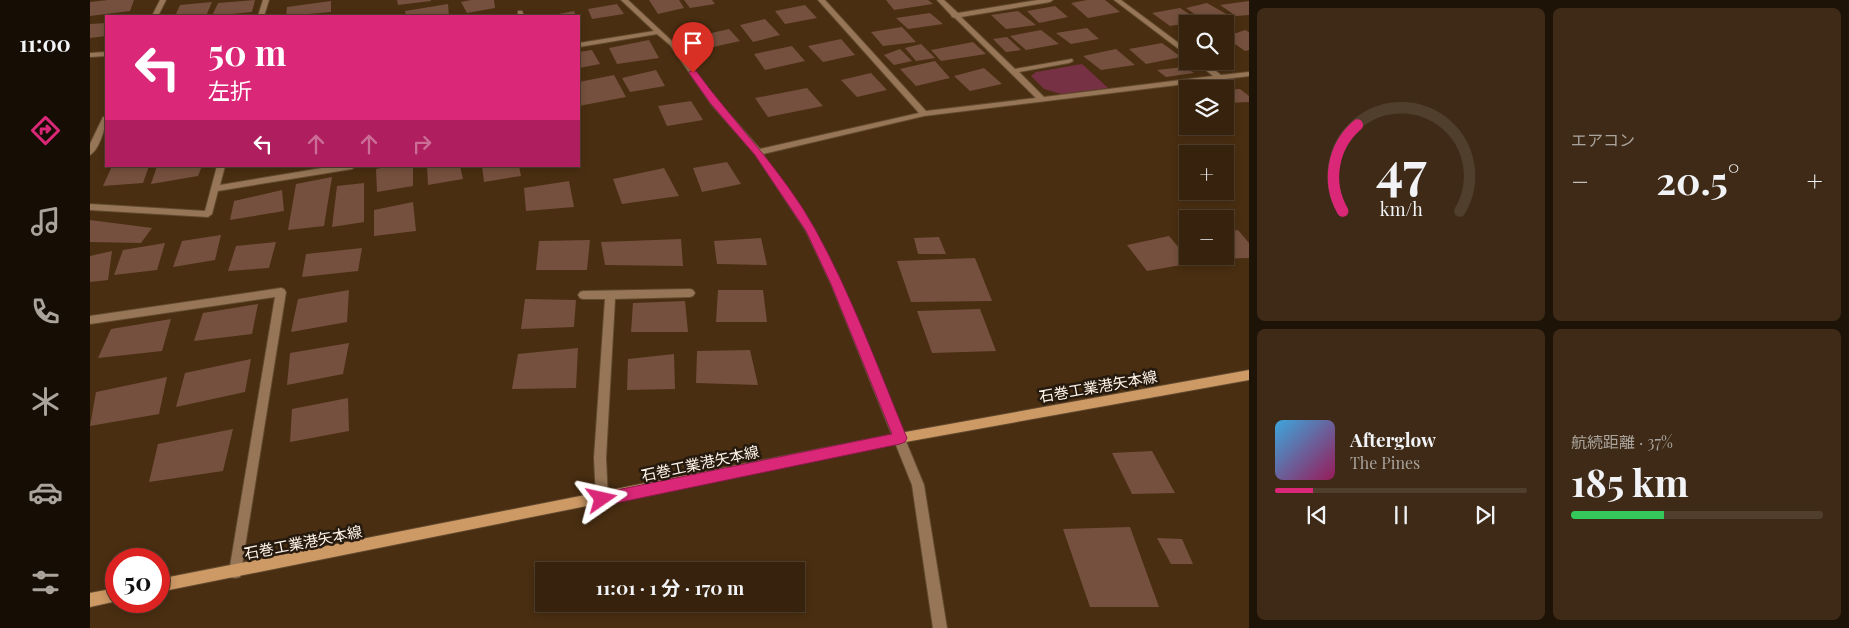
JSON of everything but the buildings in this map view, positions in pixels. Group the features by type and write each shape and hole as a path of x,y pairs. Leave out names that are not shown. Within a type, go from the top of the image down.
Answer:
{"main road":[{"name":"石巻工業港矢本線","path":"170,584 900,438 1249,374"},
{"path":"90,600 105,597"}],"street":[{"path":"156,15 163,0"},
{"path":"261,15 266,0"},
{"path":"624,0 672,44 714,102 758,152 810,230 836,284 918,485 940,628"},
{"path":"822,0 924,114"},
{"path":"940,0 954,16 1044,100"},
{"path":"954,16 1050,0"},
{"path":"1117,0 1179,47"},
{"path":"580,45 659,32"},
{"path":"90,56 105,54"},
{"path":"1012,71 1069,61"},
{"path":"1210,70 1221,79"},
{"path":"758,152 924,114 1221,79 1249,74"},
{"path":"90,152 105,121"},
{"path":"90,134 100,133"},
{"path":"90,207 208,214 221,167"},
{"path":"215,189 346,167"},
{"path":"90,320 281,292 235,572"},
{"path":"583,295 690,293"},
{"path":"602,499 600,458 610,295"}],"shaded area":[{"path":"1082,64 1108,88 1061,94 1044,89 1031,76 1036,72"}],"route":[{"path":"602,499 900,438 836,284 810,230 758,152 714,102 693,73"}]}
